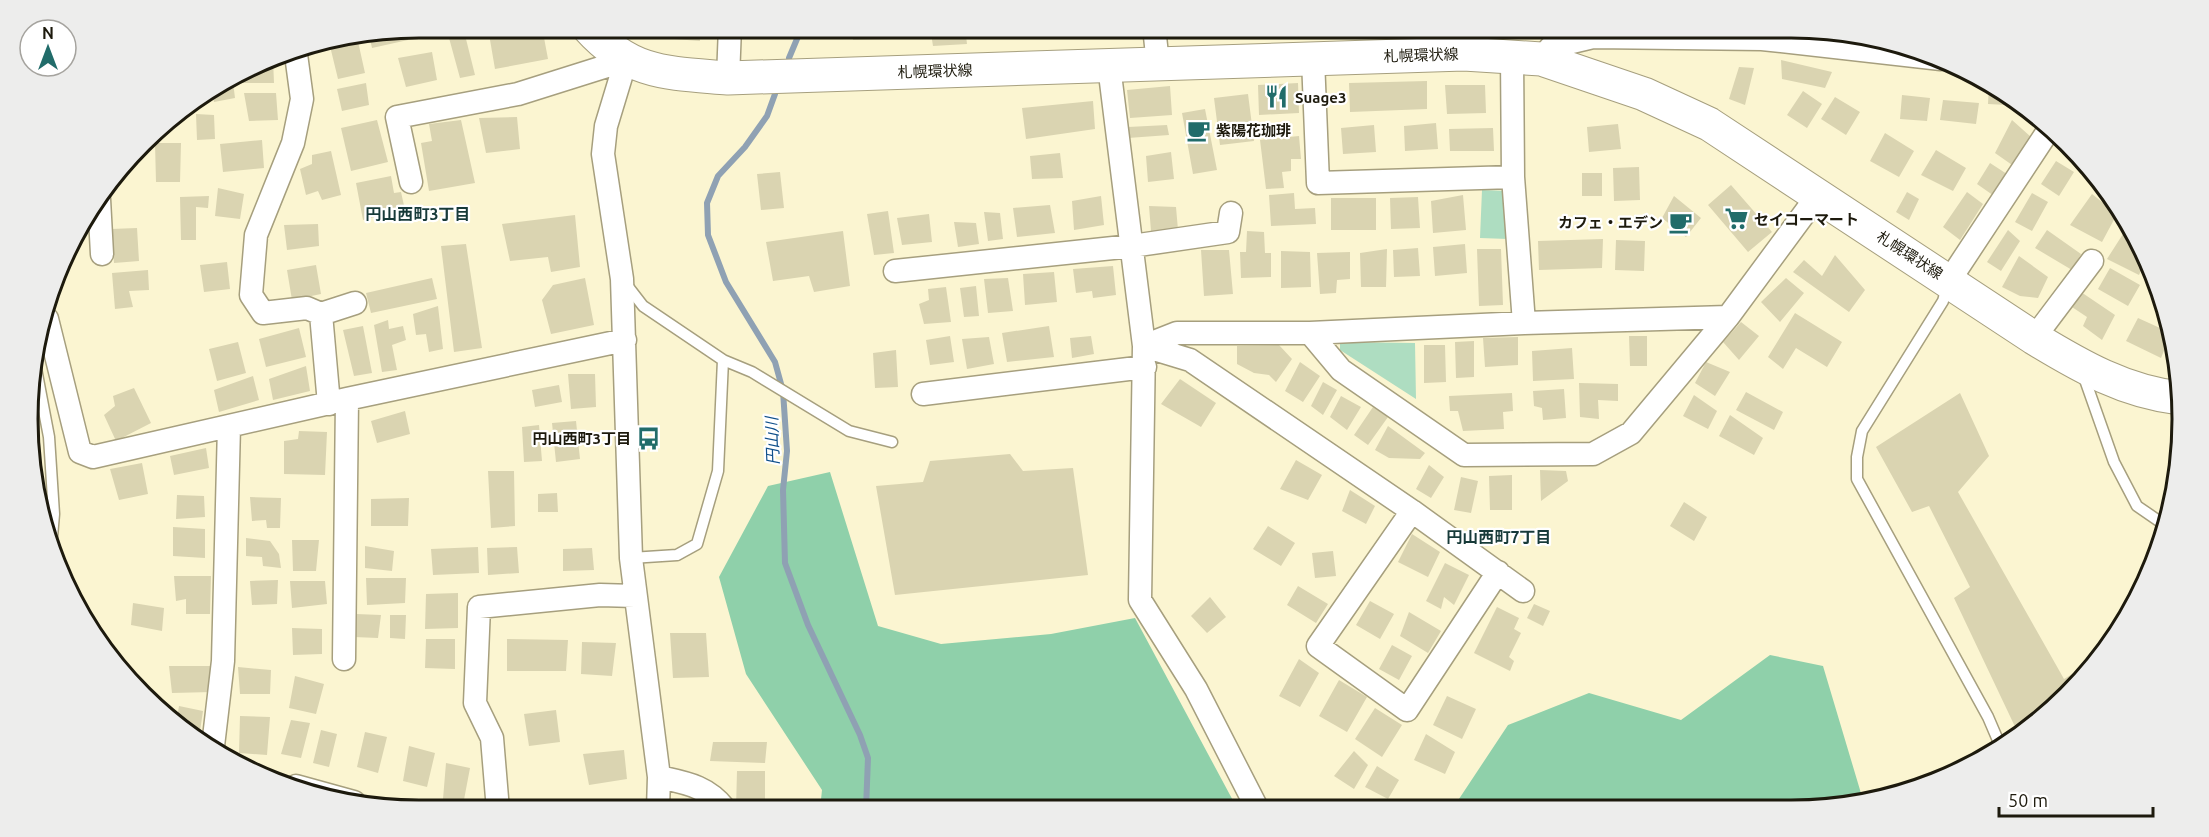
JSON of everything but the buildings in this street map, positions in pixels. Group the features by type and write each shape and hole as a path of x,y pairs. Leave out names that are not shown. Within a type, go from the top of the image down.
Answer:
{"main road":[{"name":"札幌環状線","path":"598,38 626,60 661,73 728,78 1313,59 1466,40 1644,94 1709,124 2034,338 2114,382 2171,397"}],"street":[{"path":"728,78 730,38"},
{"path":"1155,38 1158,64"},
{"path":"1524,323 1513,177 1526,58 1551,47 1589,38"},
{"path":"1678,38 1859,44"},
{"path":"296,58 302,99 293,143 256,235 251,295 263,313 307,308 321,314 355,303"},
{"path":"1313,59 1318,183 1513,177"},
{"path":"411,182 397,117 518,94 626,60"},
{"path":"626,60 606,126 603,154 622,279 631,558 659,777 658,800"},
{"path":"1109,66 1145,357 1140,600 1196,689 1253,800"},
{"path":"1949,281 2045,135"},
{"path":"1310,333 1341,370 1464,455 1593,454 1631,433 1728,317 1818,195"},
{"path":"100,211 102,254"},
{"path":"895,271 1132,246 1228,232 1231,213"},
{"path":"2034,338 2092,261"},
{"path":"321,314 338,401 344,658"},
{"path":"1145,357 1177,333 1310,333 1524,323 1728,317"},
{"path":"49,326 80,452 93,457 338,401 625,340"},
{"path":"923,394 1145,357 1190,360 1412,511 1523,591"},
{"path":"214,739 223,661 230,426"},
{"path":"1412,511 1318,646 1407,710 1498,572"},
{"path":"497,800 492,738 475,703 479,607 600,595 635,596"},
{"path":"659,777 698,786 718,800"}],"lane":[{"path":"622,279 643,306 723,360 752,372 849,431 892,442"},
{"path":"1949,281 1943,301 1863,431 1857,457 1857,479 1988,717 1997,738"},
{"path":"631,558 677,555 697,544 717,471 723,360"},
{"path":"2080,365 2114,462 2137,506 2158,520"},
{"path":"39,387 49,437 53,526"}],"green space":[{"path":"1482,190 1508,191 1508,239 1480,238"},
{"path":"1340,342 1415,343 1416,399 1340,350"},
{"path":"830,472 878,626 941,644 1051,634 1135,618 1233,800 821,800 822,790 746,674 719,577 768,486"},
{"path":"1770,655 1823,666 1861,793 1790,800 1458,800 1508,725 1589,693 1681,720"}],"waterway":[{"name":"円山川","path":"789,58 797,38"},
{"name":"円山川","path":"775,94 767,116 745,147 718,176 707,203 708,235 726,282 775,362 783,391 787,451 783,490 785,563 808,625 860,735 868,758 866,800"}],"place":[{"name":"Suage3","path":"1277,97"},
{"name":"紫陽花珈琲","path":"1198,130"},
{"name":"セイコーマート","path":"1736,219"},
{"name":"カフェ・エデン","path":"1681,222"},
{"name":"円山西町3丁目","path":"649,438"}],"district":[{"name":"円山西町3丁目","path":"418,214"},
{"name":"円山西町7丁目","path":"1499,537"}]}
